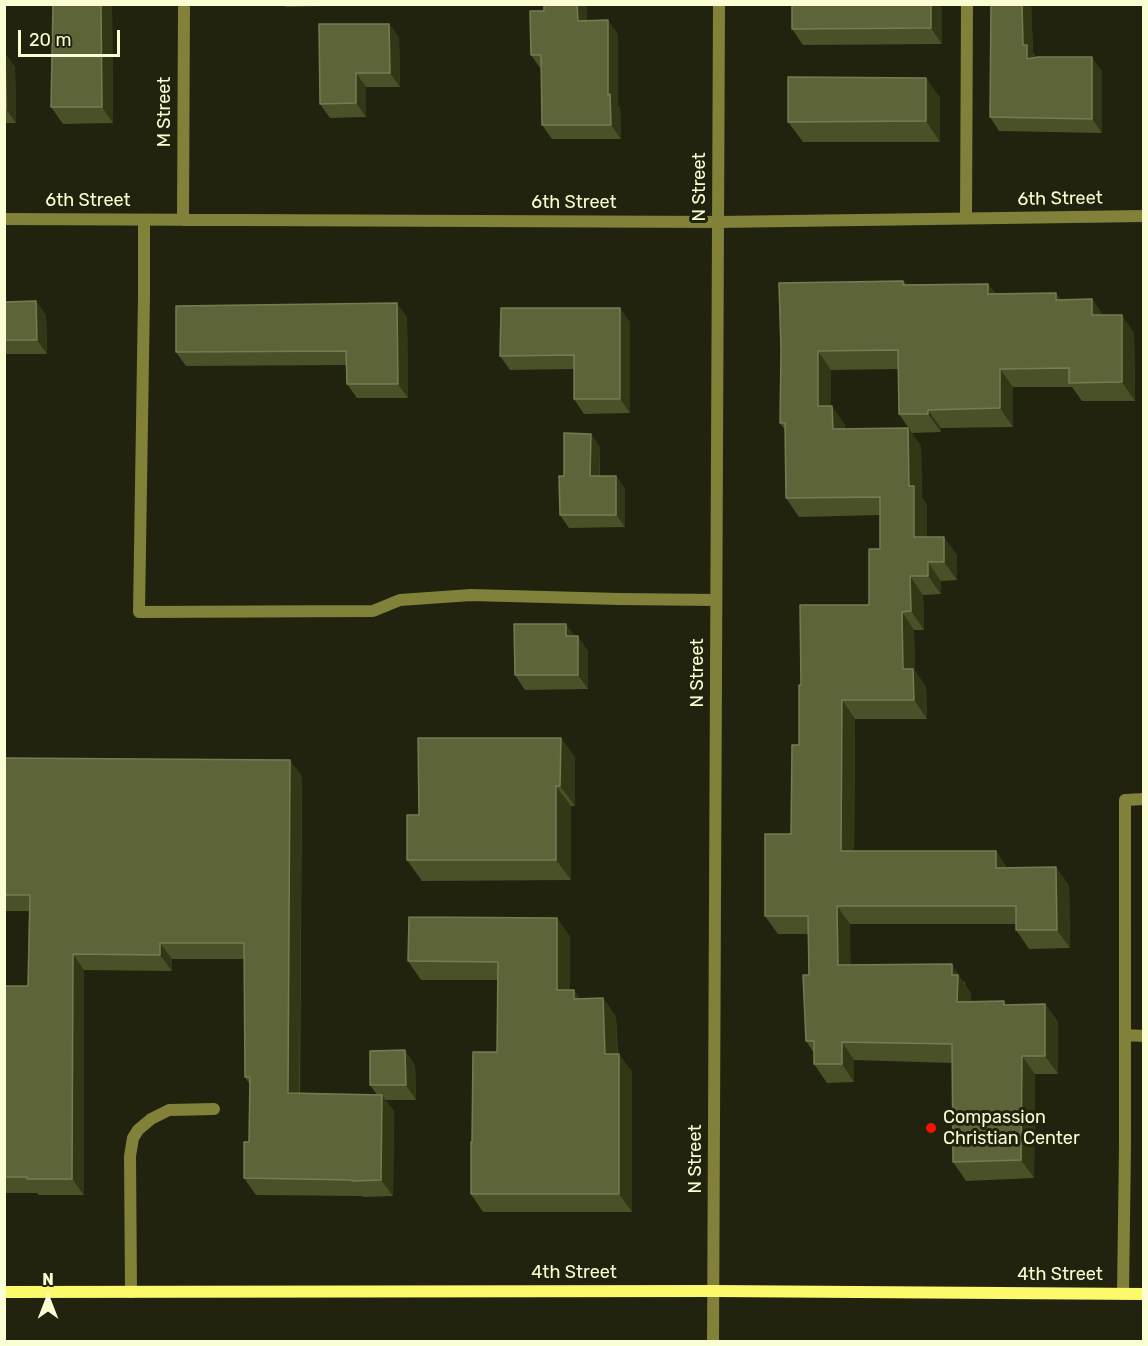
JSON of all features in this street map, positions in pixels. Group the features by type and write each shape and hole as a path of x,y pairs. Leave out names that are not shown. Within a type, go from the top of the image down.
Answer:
{"street":[{"name":"M Street","path":"183,220 184,4"},
{"name":"N Street","path":"713,1341 719,4"},
{"path":"966,218 967,4"},
{"name":"6th Street","path":"4,219 718,222 1143,216"},
{"path":"144,220 139,612 373,611 399,600 471,595 716,600"},
{"path":"1123,1294 1125,800 1143,799"},
{"path":"1125,1035 1143,1036"},
{"path":"132,1292 130,1156 133,1138 138,1130 151,1119 169,1110 214,1109"},
{"name":"4th Street","path":"4,1292 713,1291 1143,1294"}],"building":[{"path":"53,4 101,4 102,107 51,107"},
{"path":"544,4 577,4 578,21 608,20 608,95 610,94 611,125 542,125 541,55 531,55 530,11 544,11"},
{"path":"792,4 931,4 931,28 792,29"},
{"path":"991,4 1022,4 1023,45 1027,45 1027,59 1092,57 1092,119 990,117"},
{"path":"319,24 389,24 390,73 356,73 356,103 320,104"},
{"path":"5,53 6,109 4,109"},
{"path":"788,77 926,78 926,121 788,122"},
{"path":"903,281 903,285 988,284 988,294 1056,293 1056,300 1092,299 1092,315 1122,315 1122,382 1069,383 1069,368 1000,369 1000,408 928,410 928,414 899,414 898,350 818,351 818,406 832,406 833,429 908,428 909,486 914,486 914,537 944,537 944,562 928,562 928,576 910,576 911,611 902,612 903,669 913,669 914,700 842,700 841,851 996,851 996,868 1056,867 1057,930 1016,930 1016,906 837,906 838,965 952,964 952,975 958,975 957,1002 1004,1001 1004,1005 1045,1004 1045,1056 1022,1056 1021,1160 953,1162 952,1044 842,1042 842,1064 814,1064 814,1041 806,1041 803,975 809,975 808,916 765,916 765,834 791,834 792,745 799,745 800,605 869,605 869,549 880,549 880,497 786,498 785,423 780,423 779,283"},
{"path":"36,301 37,340 4,340 4,302"},
{"path":"397,303 398,384 347,384 346,351 176,352 176,306"},
{"path":"501,308 620,308 620,399 574,399 574,355 500,356"},
{"path":"564,433 591,434 590,476 616,476 616,515 560,515 559,476 564,476"},
{"path":"514,624 566,624 566,636 578,636 578,675 515,675"},
{"path":"418,738 561,738 560,786 556,786 556,860 407,860 407,815 419,815"},
{"path":"4,758 290,760 288,1093 382,1095 381,1180 244,1178 244,1142 249,1142 250,1077 245,1077 244,943 160,943 160,955 73,954 72,1179 4,1177 4,986 28,986 30,895 4,895"},
{"path":"409,917 557,918 557,990 574,990 574,999 603,998 605,1054 619,1054 619,1194 471,1194 473,1052 497,1052 498,962 408,961"},
{"path":"405,1050 406,1085 370,1085 370,1051"}],"place":[{"name":"Compassion Christian Center","path":"931,1128"}]}
